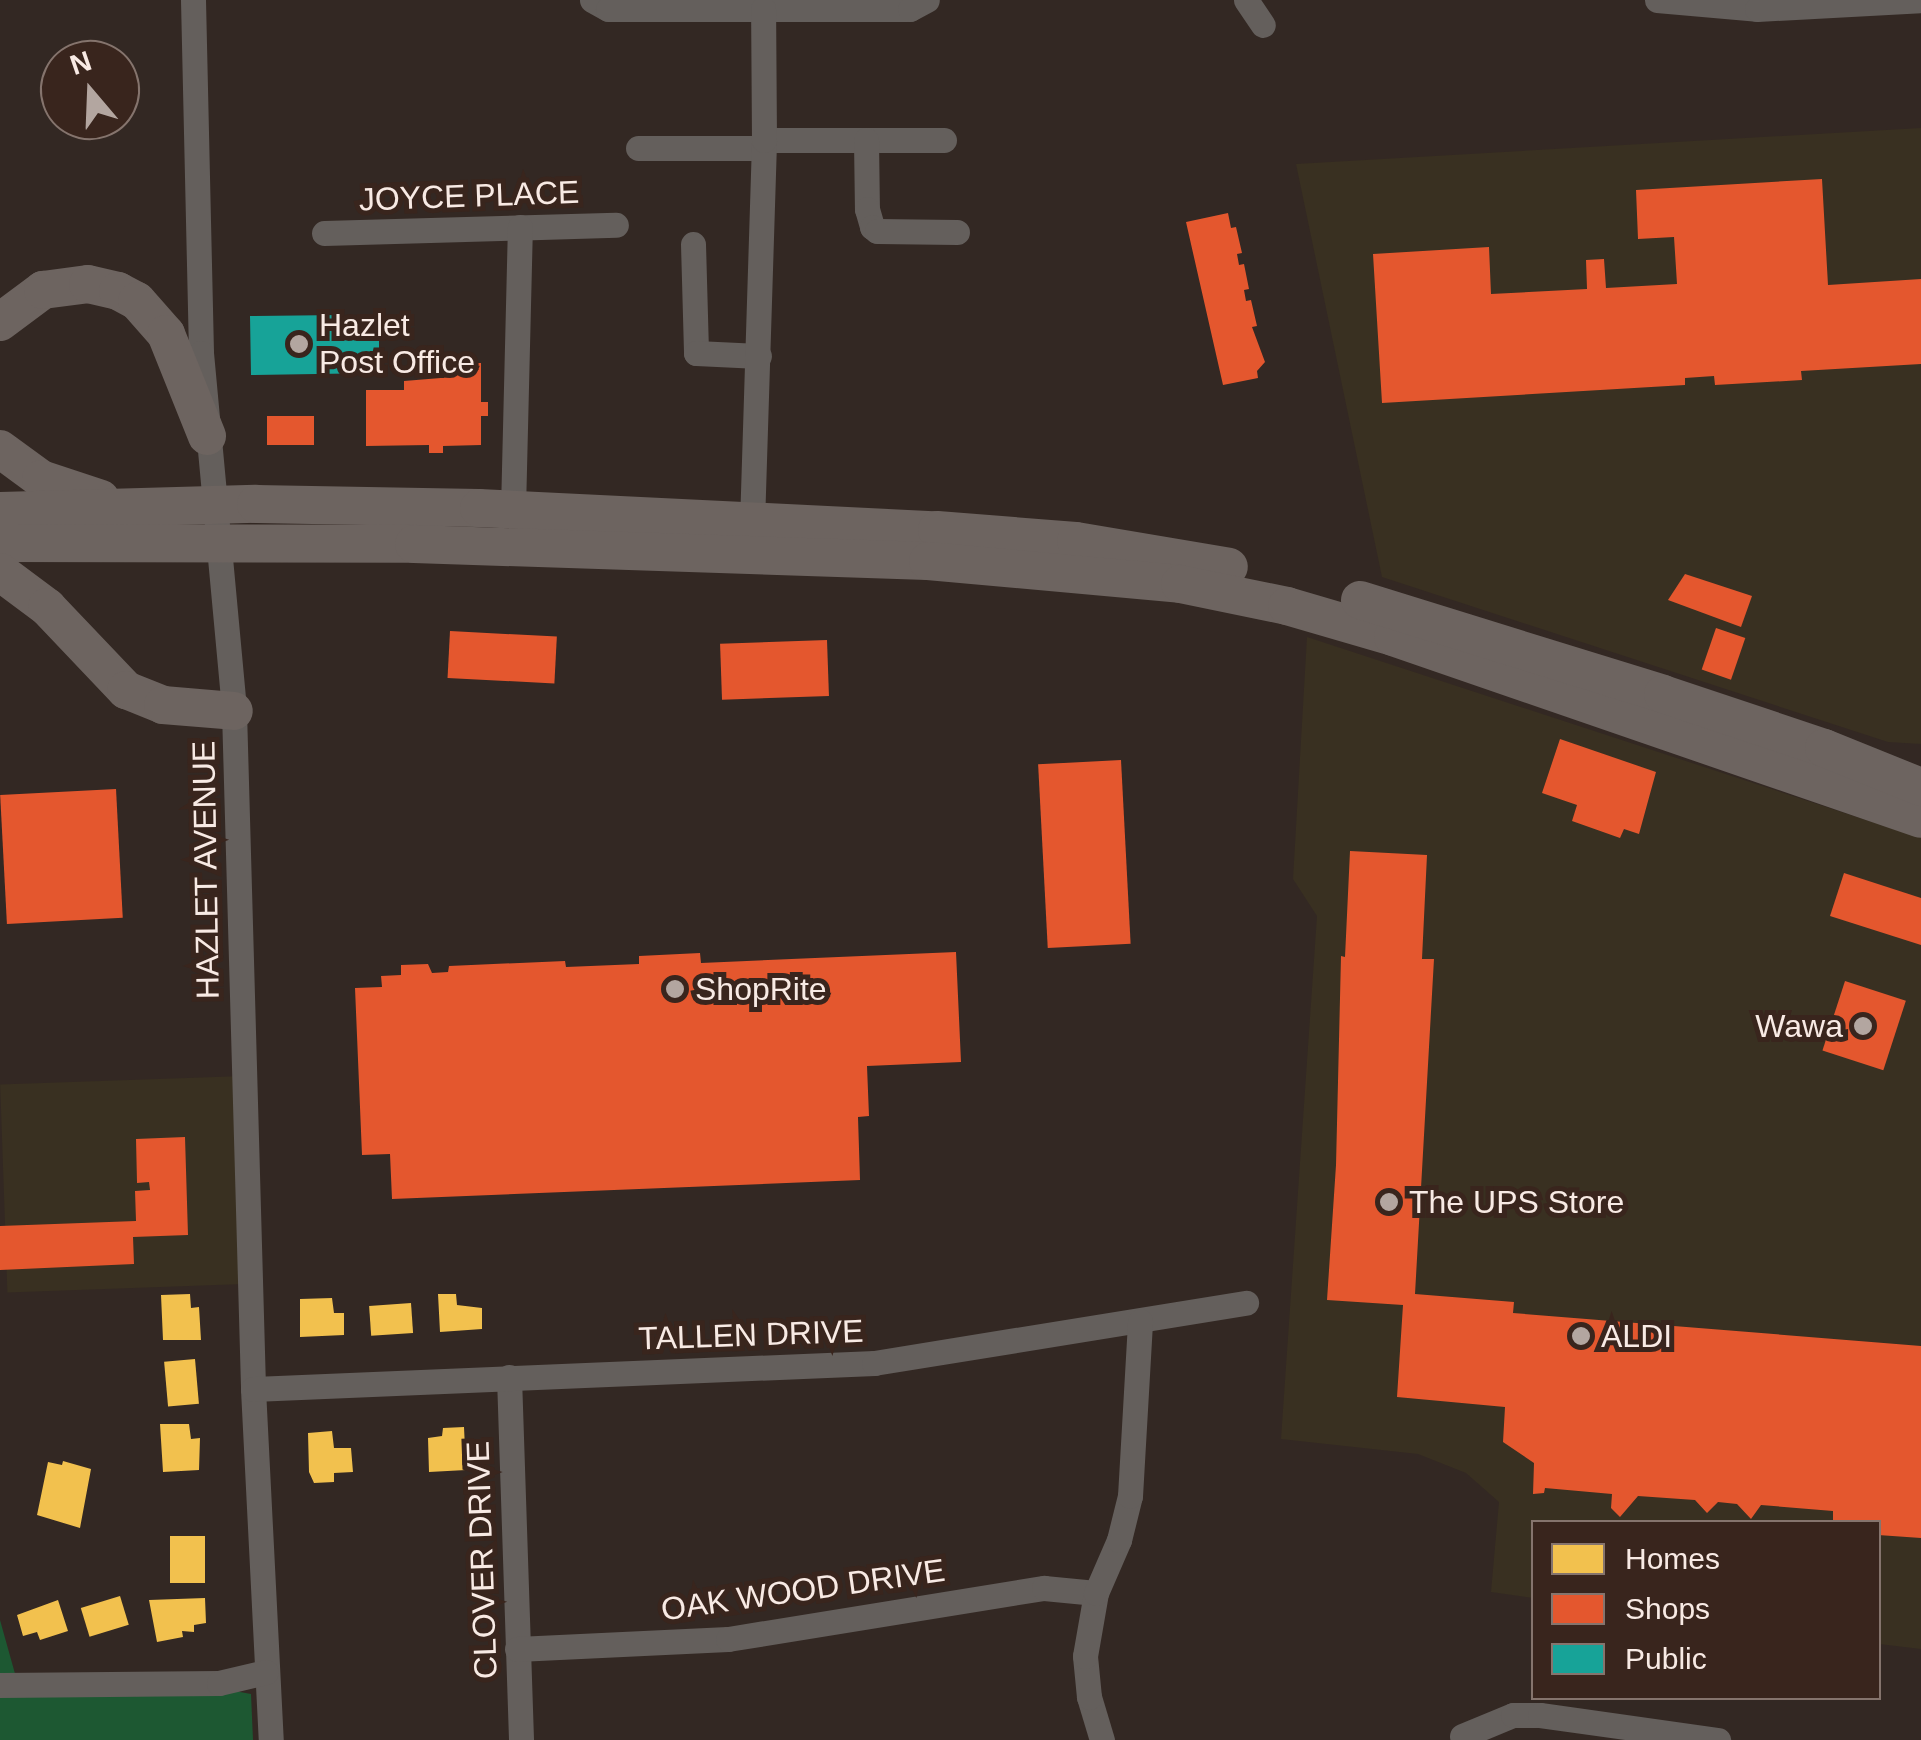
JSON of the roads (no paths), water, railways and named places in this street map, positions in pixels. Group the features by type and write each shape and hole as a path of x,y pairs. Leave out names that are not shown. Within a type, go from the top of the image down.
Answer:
{"highway":[{"path":"0,322 27,298 67,284 105,287 137,301 166,334 207,436"},
{"path":"0,448 41,479 123,506 216,523 928,561 1180,584 1286,606 1392,637 1921,820"},
{"path":"0,512 123,506"},
{"path":"0,543 216,523 513,510 1076,542 1241,570 1359,600 1831,751 1921,787"},
{"path":"0,572 47,606 126,690 163,706 234,711"},
{"path":"1831,751 1921,762"}],"street":[{"name":"HAZLET AVENUE","path":"193,0 197,277 207,436 234,711 253,1389 271,1740"},
{"path":"592,0 608,9 910,9 927,0"},
{"path":"1246,0 1263,26"},
{"path":"1657,0 1757,10 1921,0"},
{"path":"752,524 763,8"},
{"path":"866,140 867,209 872,227 877,231 957,232"},
{"path":"638,148 944,140"},
{"name":"JOYCE PLACE","path":"324,233 616,224"},
{"path":"513,510 520,227"},
{"path":"693,244 696,353 758,356"},
{"name":"TALLEN DRIVE","path":"253,1389 874,1363 1246,1303"},
{"path":"1102,1740 1084,1673 1096,1594 1119,1540 1130,1496 1140,1320"},
{"name":"CLOVER DRIVE","path":"509,1377 522,1740"},
{"name":"OAK WOOD DRIVE","path":"517,1649 728,1639 1044,1588 1096,1594"},
{"path":"0,1685 219,1683 266,1672"},
{"path":"1462,1736 1513,1715 1596,1732 1718,1740"}],"place":[{"name":"Hazlet Post Office","path":"299,344"},
{"name":"ShopRite","path":"675,989"},
{"name":"Wawa","path":"1863,1026"},
{"name":"The UPS Store","path":"1389,1202"},
{"name":"ALDI","path":"1581,1336"}]}
